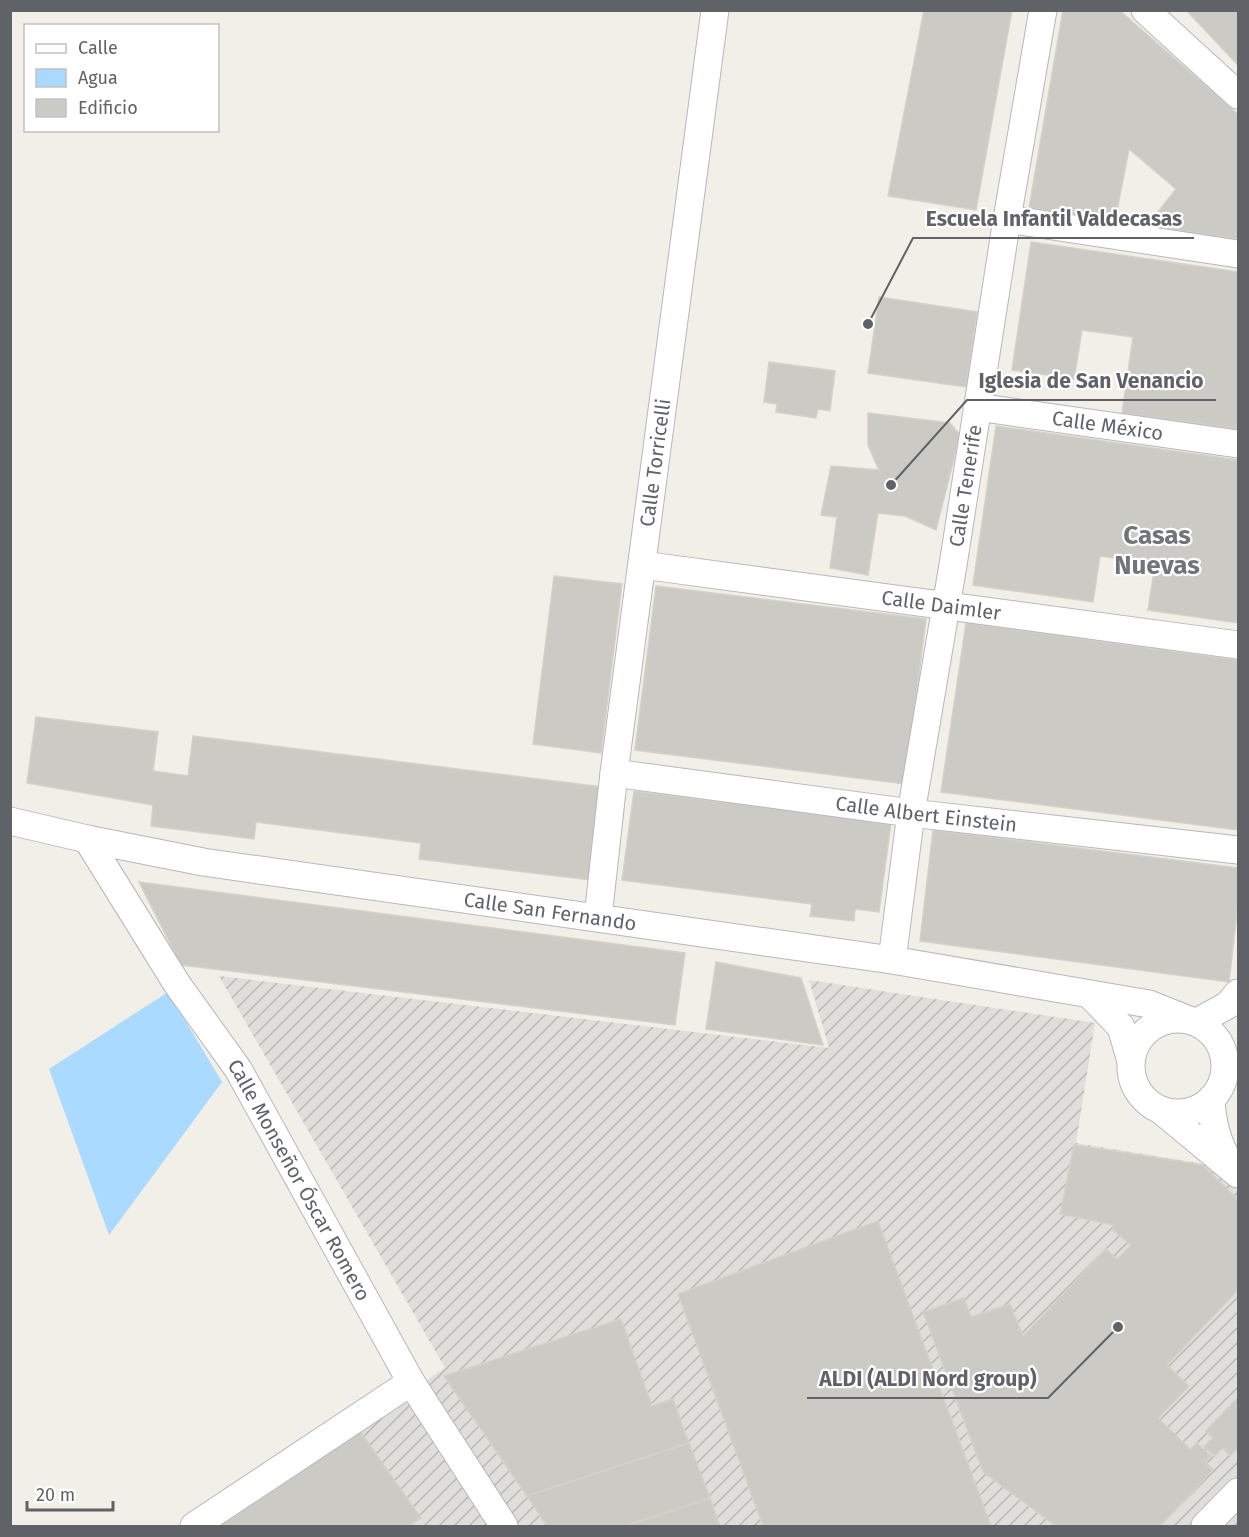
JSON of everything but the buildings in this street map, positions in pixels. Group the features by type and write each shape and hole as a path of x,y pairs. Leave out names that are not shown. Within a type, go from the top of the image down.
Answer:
{"street":[{"name":"Calle Torricelli","path":"598,917 614,773 715,10"},
{"name":"Calle Tenerife","path":"892,960 911,813 1043,10"},
{"path":"1144,10 1239,96"},
{"path":"1007,219 1239,254"},
{"name":"Calle México","path":"977,407 1239,444"},
{"name":"Calle Daimler","path":"642,565 1239,645"},
{"name":"Calle Albert Einstein","path":"614,773 911,813 1239,850"},
{"name":"Calle San Fernando","path":"10,821 203,862 892,960 1149,1004 1196,1023"},
{"name":"Calle Monseñor Óscar Romero","path":"87,839 177,984 238,1069 411,1382 504,1527"},
{"path":"1196,1023 1228,1005 1239,993"},
{"path":"1090,994 1121,1027 1130,1058 1130,1071 1137,1090 1150,1105 1162,1111 1236,1171"},
{"path":"1130,1058 1135,1043 1145,1031 1158,1022 1173,1018 1239,1034"},
{"path":"1196,1023 1214,1035 1225,1060 1223,1091 1212,1112 1223,1153 1236,1171"},
{"path":"1162,1111 1188,1112 1201,1107 1223,1091"},
{"path":"194,1527 411,1382"},
{"path":"1205,1527 1239,1492"}],"shaded area":[{"path":"219,976 829,1048 809,980 1095,1023 1076,1143 1211,1165 1238,1192 1238,1526 203,1526 445,1368"}],"water":[{"path":"168,992 222,1082 109,1235 49,1069"}],"place":[{"name":"Escuela Infantil Valdecasas","path":"868,324"},
{"name":"Iglesia de San Venancio","path":"891,485"},
{"name":"ALDI (ALDI Nord group)","path":"1118,1327"}],"district":[{"name":"Casas Nuevas","path":"1157,550"}]}
